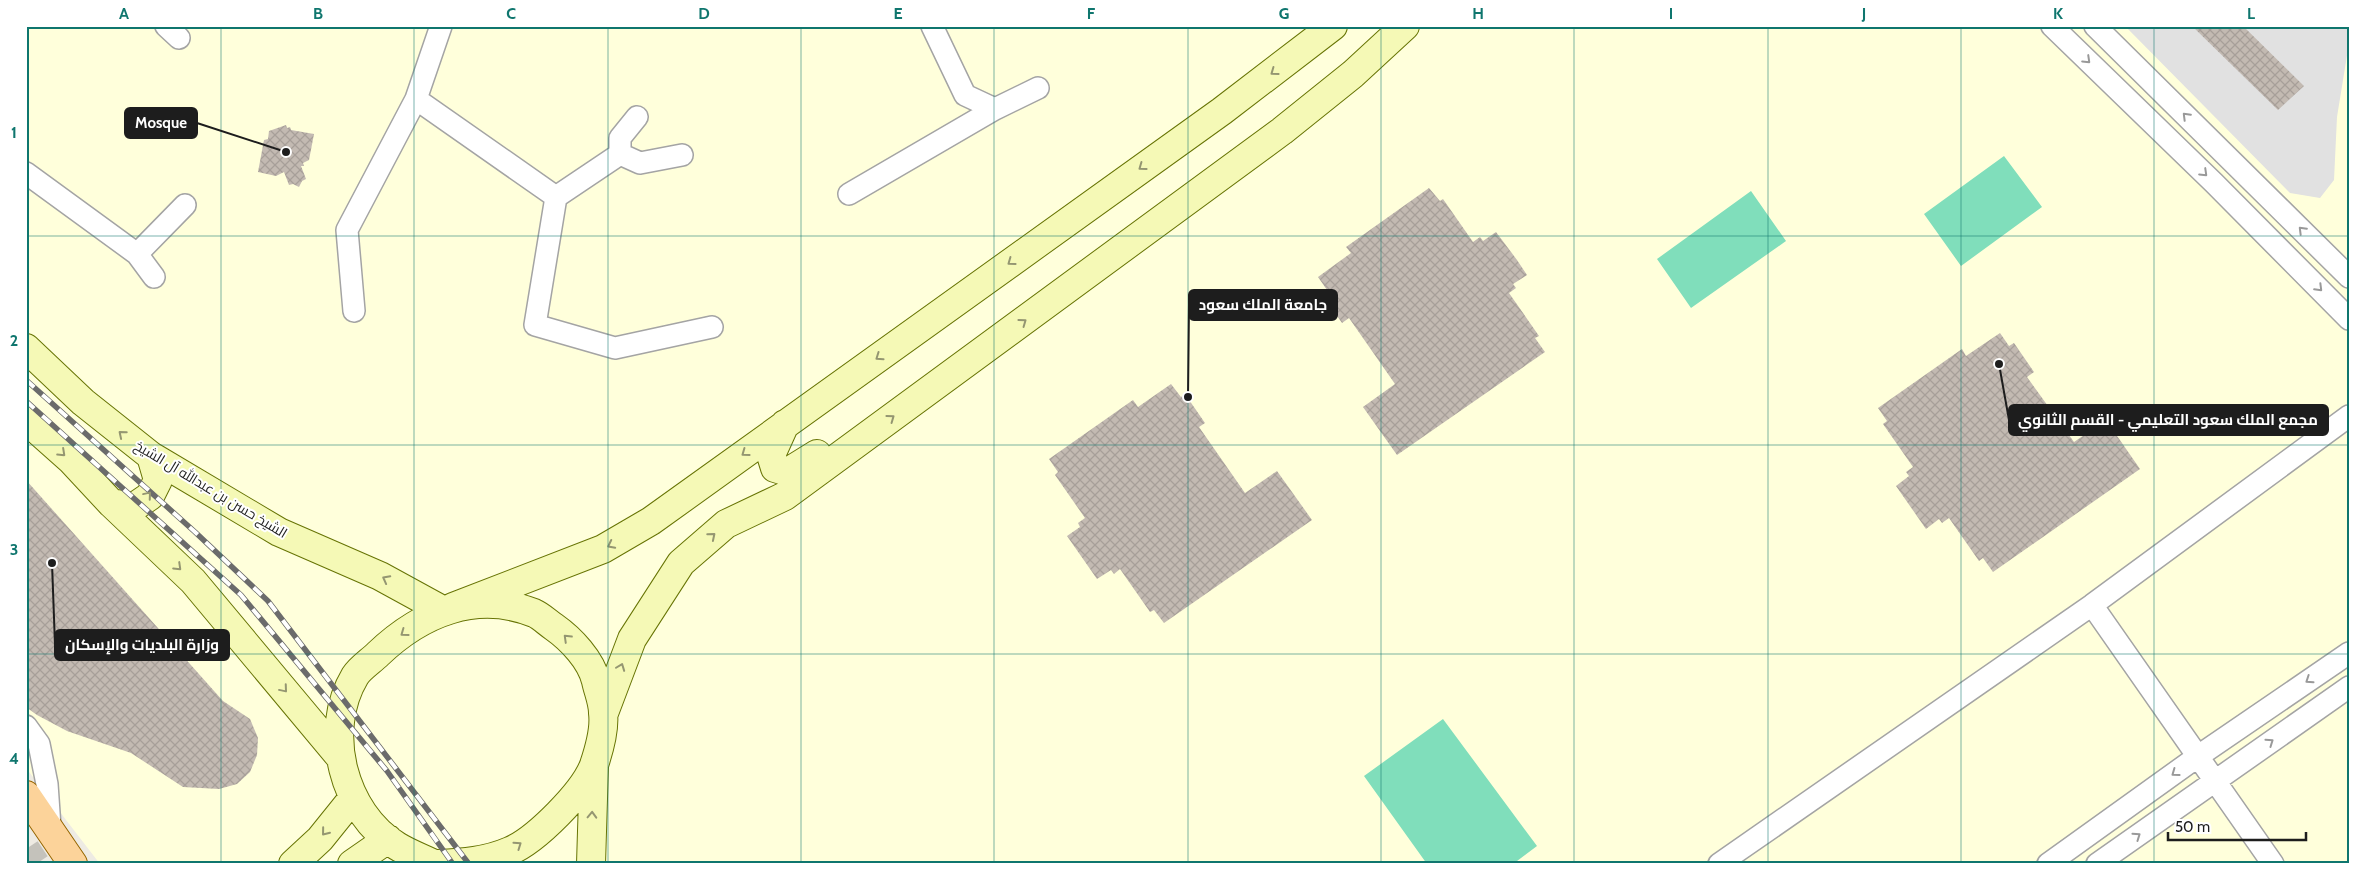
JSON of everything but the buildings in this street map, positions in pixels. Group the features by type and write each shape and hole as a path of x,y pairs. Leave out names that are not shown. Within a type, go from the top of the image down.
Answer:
{"main road":[{"path":"26,795 50,827 73,864"}],"street":[{"path":"354,311 348,230 416,98 441,26"},
{"path":"932,26 965,95 995,109"},
{"path":"434,864 402,851 372,824 353,798 340,757 339,714 355,675 388,644 419,621 539,572 573,561 621,540 678,502 1222,111 1333,26"},
{"path":"591,864 594,766 604,713 632,639 681,563 726,524 785,496 1282,131 1354,74 1405,26"},
{"path":"2052,26 2214,183 2349,318"},
{"path":"2095,26 2349,277"},
{"path":"849,194 995,109 1038,88"},
{"path":"416,98 556,197"},
{"path":"620,154 620,138 637,117"},
{"path":"620,154 556,197 535,324 615,348 712,327"},
{"path":"620,154 640,163 682,155"},
{"path":"26,173 137,254 154,277"},
{"path":"137,254 185,205"},
{"name":"الشيخ حسن بن عبدالله آل الشيخ","path":"26,348 83,402 151,456 279,532 380,576 448,609"},
{"path":"1719,864 2092,605 2349,416"},
{"path":"26,420 70,460 111,503 193,582 340,757"},
{"path":"784,424 771,455 775,468 781,472 794,469 825,448 864,438"},
{"path":"111,503 134,507 150,496 158,480 151,456"},
{"path":"448,609 494,603 535,613 570,639 594,674 604,713"},
{"path":"2092,605 2273,864"},
{"path":"2048,864 2197,757 2349,653"},
{"path":"2097,864 2349,687"},
{"path":"26,726 39,744 47,784 50,827 82,864"},
{"path":"438,864 472,862 511,851 546,826 575,795 594,766"},
{"path":"293,864 320,839 353,798"},
{"path":"352,864 402,851"}],"shaded area":[{"path":"26,26 2349,26 2349,864 100,864 26,768"},
{"path":"2125,26 2349,26 2349,43 2337,117 2334,180 2320,198 2290,193"}],"green space":[{"path":"2004,156 2042,207 1961,266 1924,214"},
{"path":"1751,191 1786,241 1691,308 1657,259"},
{"path":"1443,719 1537,846 1513,864 1427,864 1364,776"}],"tunnel":[{"path":"26,849 36,864"}],"railway":[{"path":"26,380 195,532 268,601 469,864"},
{"path":"26,401 241,595 387,771 453,864"}],"place":[{"name":"Mosque","path":"286,152"},
{"name":"مجمع الملك سعود التعليمي - القسم الثانوي","path":"1999,364"},
{"name":"جامعة الملك سعود","path":"1188,397"},
{"name":"وزارة البلديات والإسكان","path":"52,563"}]}
